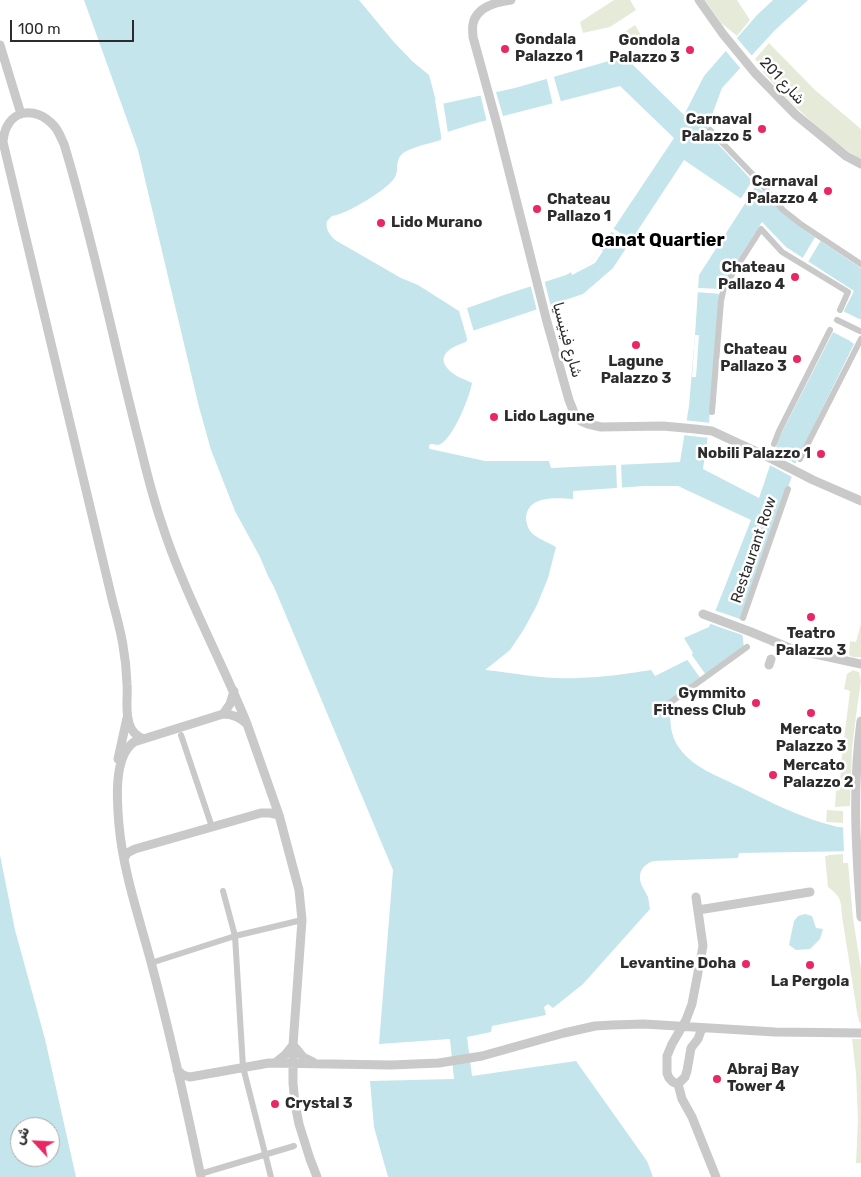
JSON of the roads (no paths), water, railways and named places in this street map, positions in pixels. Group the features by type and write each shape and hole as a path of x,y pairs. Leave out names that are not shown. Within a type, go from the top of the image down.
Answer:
{"street":[{"name":"شارع فينيسيا","path":"511,0 485,7 475,18 472,25 473,37 547,322 569,400 575,414 581,421 593,426 663,426 717,433 813,480 861,501"},
{"name":"شارع 201","path":"699,0 723,34 755,73 796,115 846,156 861,164"},
{"path":"0,45 21,114"},
{"path":"144,739 131,729 128,720 126,668 122,635 3,142 5,128 13,118 28,112 42,117 54,125 64,144 102,288 128,401 160,520 172,554 248,724 279,815 299,890 302,920 292,1063 294,1097 299,1124 317,1177"},
{"path":"710,130 757,179 783,210 802,225 861,264"},
{"path":"712,412 722,292 761,229 782,252 848,292 840,310"},
{"path":"837,320 860,331"},
{"path":"774,444 779,430 830,330"},
{"path":"800,459 861,339"},
{"name":"Restaurant Row","path":"743,618 788,489"},
{"path":"703,614 792,648 861,664"},
{"path":"671,702 747,647"},
{"path":"223,714 230,704 234,691"},
{"path":"118,772 127,748 134,742 223,714 238,717 248,724"},
{"path":"128,716 119,751 118,772 118,815 124,858 178,1070 200,1176 294,1146"},
{"path":"861,721 855,781 855,820 861,917"},
{"path":"181,734 212,827"},
{"path":"124,858 135,849 261,813 270,812 279,815"},
{"path":"223,891 235,936 243,1067 271,1177"},
{"path":"698,910 810,892"},
{"path":"696,896 703,946 692,1004 683,1027 667,1056 667,1073 669,1078 678,1084 682,1099 692,1117 716,1177"},
{"path":"152,963 235,936 302,920"},
{"path":"178,1070 183,1075 194,1077 259,1064 274,1063 392,1065 440,1063 482,1056 595,1026 628,1024 775,1032 861,1033"},
{"path":"678,1084 687,1071 691,1048 698,1039 702,1028"},
{"path":"274,1063 293,1045"},
{"path":"293,1045 304,1057 318,1063"}],"water":[{"path":"84,0 359,0 393,41 429,75 437,105 515,88 626,56 684,115 704,76 757,15 773,0 808,0 775,30 722,88 706,131 758,187 801,228 861,268 861,318 850,341 854,344 796,462 741,621 744,648 668,702 674,739 680,749 692,761 715,775 799,815 838,827 861,827 861,851 739,853 738,858 653,861 643,868 640,874 650,909 583,984 553,1008 548,1004 544,1007 546,1015 492,1026 491,1032 467,1037 472,1076 576,1061 647,1161 653,1177 388,1177 374,1127 370,1081 454,1079 450,1039 379,1044 393,870 274,587 235,511 211,450 138,150","holes":["620,86 674,138 592,261 566,275 459,311 418,285 401,278 335,240 328,232 327,221 332,216 338,215 366,201 391,182 395,177 399,158 404,152 441,140 441,134 476,123","684,160 746,202 699,275 689,406 680,462 551,468 549,461 485,461 429,448 429,445 438,445 449,436 460,418 468,398 472,383 450,371 444,359 448,351 466,342 466,333 583,294 613,268","762,222 786,247 854,291 780,436 759,498 703,469 708,435 721,286","644,486 678,486 751,520 709,627 684,638 693,653 687,660 655,676 651,670 587,678 543,677 485,670 510,650 537,605 548,578 556,547 536,537 530,531 526,519 528,510 532,505 544,499 573,499 573,491"]},
{"path":"0,855 15,930 45,1039 76,1177 0,1177"},
{"path":"805,914 812,916 816,928 823,929 820,939 810,949 796,950 789,945 794,921 798,916"}],"place":[{"name":"Gondala Palazzo 1","path":"505,49"},
{"name":"Gondola Palazzo 3","path":"690,50"},
{"name":"Carnaval Palazzo 5","path":"762,129"},
{"name":"Carnaval Palazzo 4","path":"828,191"},
{"name":"Chateau Pallazo 1","path":"537,209"},
{"name":"Lido Murano","path":"381,223"},
{"name":"Chateau Pallazo 4","path":"795,277"},
{"name":"Lagune Palazzo 3","path":"636,345"},
{"name":"Chateau Pallazo 3","path":"797,359"},
{"name":"Lido Lagune","path":"494,417"},
{"name":"Nobili Palazzo 1","path":"821,454"},
{"name":"Teatro Palazzo 3","path":"811,617"},
{"name":"Gymmito Fitness Club","path":"756,703"},
{"name":"Mercato Palazzo 3","path":"811,713"},
{"name":"Mercato Palazzo 2","path":"773,775"},
{"name":"Levantine Doha","path":"746,964"},
{"name":"La Pergola","path":"810,965"},
{"name":"Abraj Bay Tower 4","path":"717,1079"},
{"name":"Crystal 3","path":"275,1104"}],"district":[{"name":"Qanat Quartier","path":"658,241"}]}
